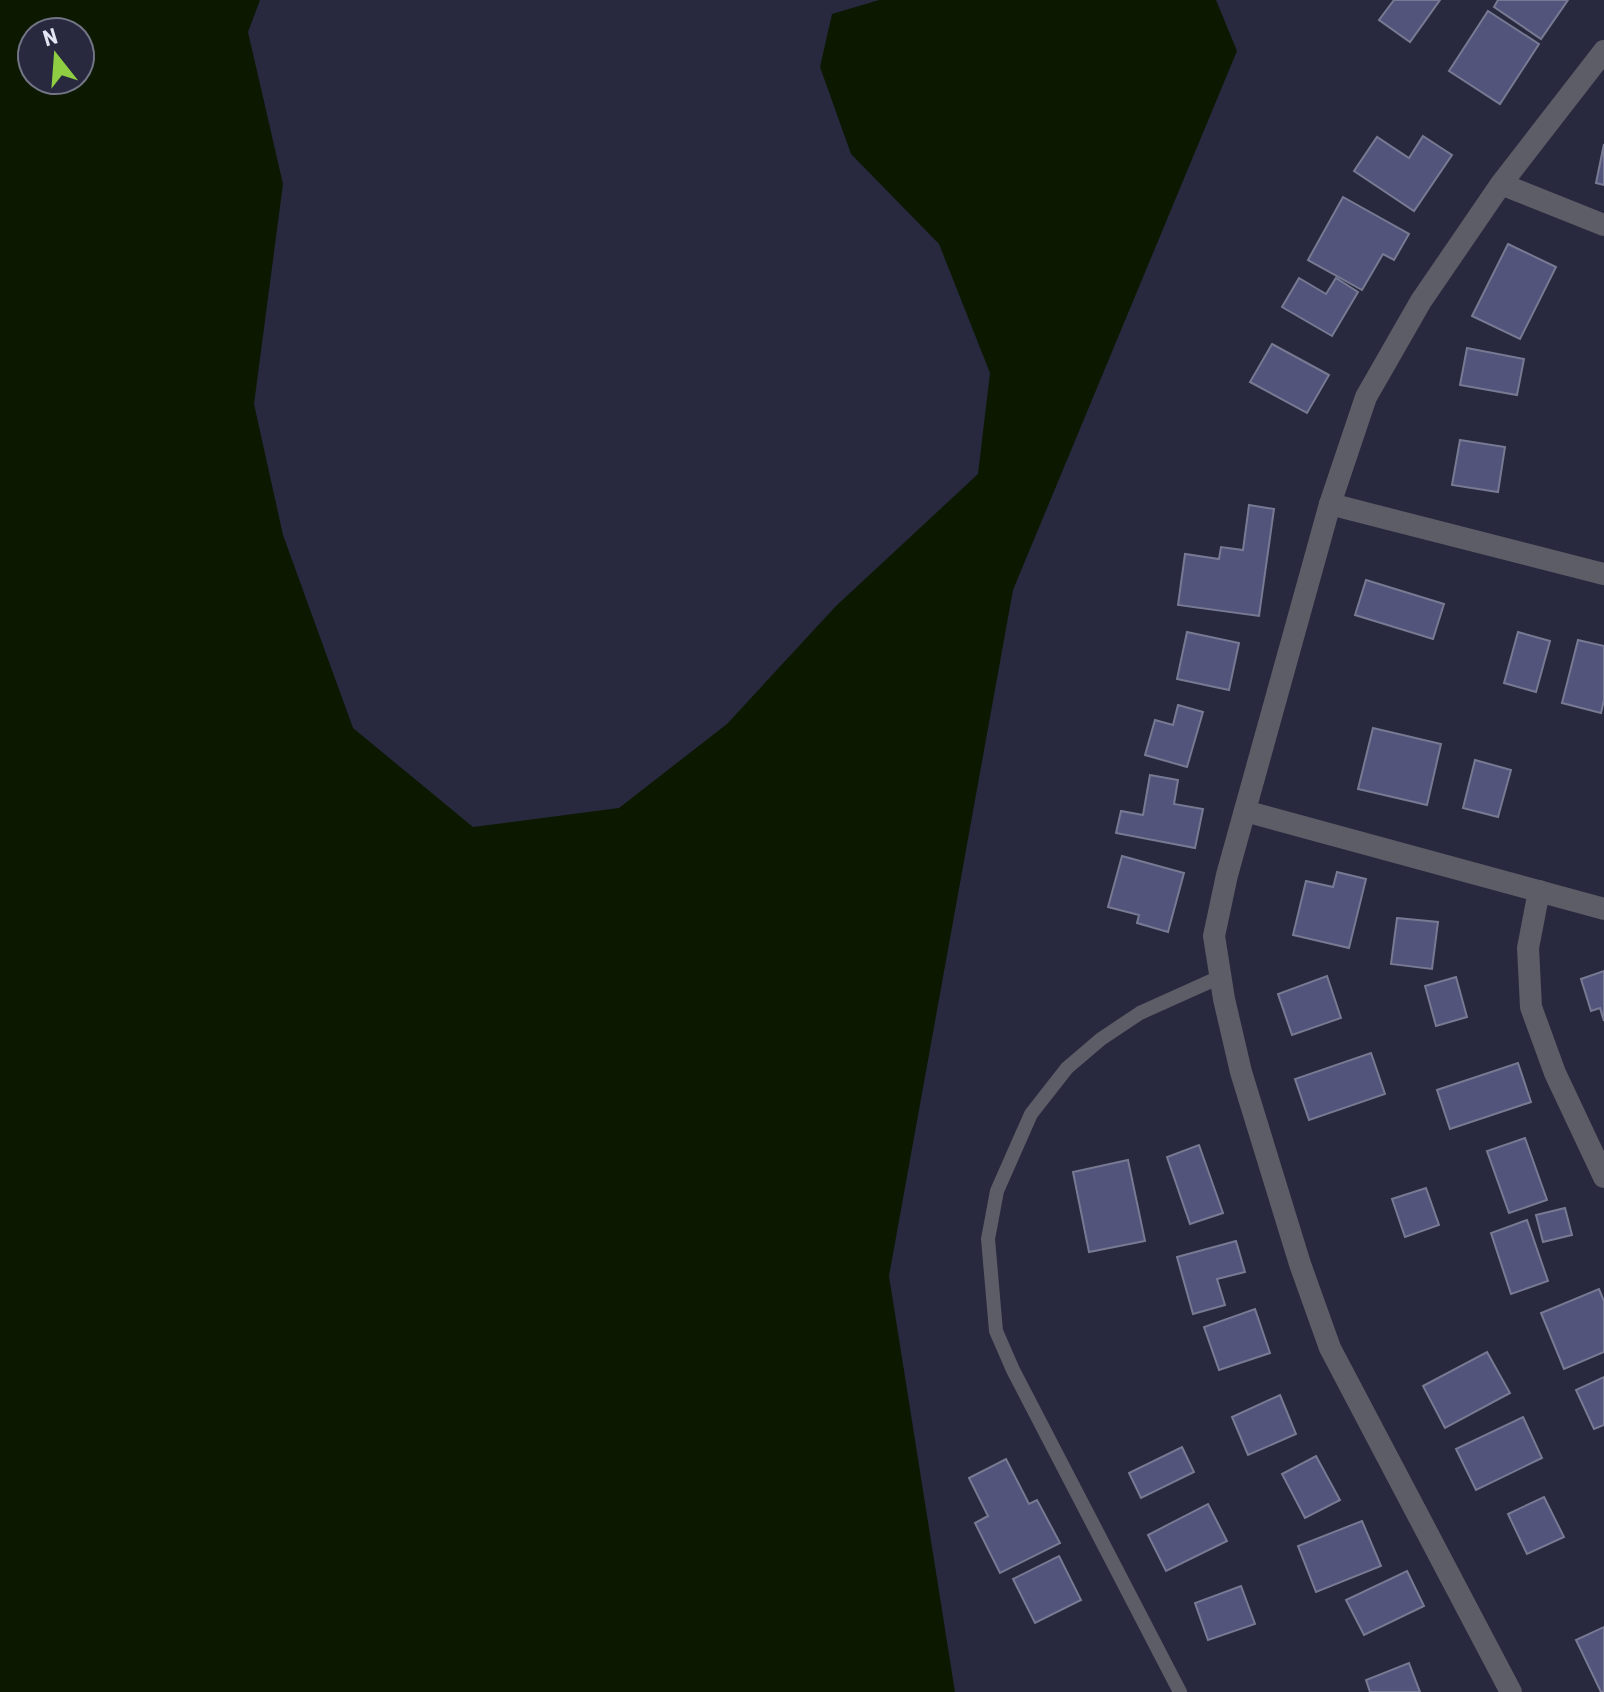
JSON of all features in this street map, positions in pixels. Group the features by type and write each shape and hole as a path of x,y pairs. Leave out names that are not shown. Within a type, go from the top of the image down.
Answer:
{"street":[{"path":"1511,1692 1330,1348 1300,1264 1241,1072 1214,936 1227,875 1330,504 1366,397 1421,301 1501,184 1604,51"},
{"path":"1501,184 1604,225"},
{"path":"1330,504 1604,574"},
{"path":"1245,811 1604,909"},
{"path":"1539,891 1528,948 1531,1007 1555,1073 1604,1177"}],"lane":[{"path":"1180,1692 1007,1357 996,1331 988,1239 997,1191 1031,1114 1067,1068 1101,1039 1140,1013 1220,977"}],"shaded area":[{"path":"0,0 260,0 248,32 283,184 254,404 283,535 353,728 473,827 619,808 727,724 836,606 978,474 990,373 939,244 851,154 820,67 832,14 879,0 1216,0 1237,51 1013,590 889,1276 955,1692 0,1692"}],"building":[{"path":"1394,0 1440,0 1410,42 1379,20"},
{"path":"1498,0 1568,0 1541,39 1494,7"},
{"path":"1488,11 1539,44 1500,104 1449,71"},
{"path":"1423,136 1452,155 1414,211 1354,171 1377,137 1409,158"},
{"path":"1604,144 1604,185 1596,183"},
{"path":"1343,197 1409,234 1394,260 1383,254 1362,290 1308,260"},
{"path":"1508,244 1556,267 1520,339 1472,316"},
{"path":"1299,278 1326,294 1336,278 1358,292 1332,336 1282,307"},
{"path":"1272,344 1329,375 1307,413 1250,382"},
{"path":"1467,348 1524,359 1517,395 1460,385"},
{"path":"1460,440 1505,447 1498,492 1452,485"},
{"path":"1249,505 1274,509 1259,616 1178,605 1185,554 1219,559 1221,547 1243,550"},
{"path":"1366,580 1444,604 1433,639 1355,615"},
{"path":"1187,632 1239,643 1229,690 1177,679"},
{"path":"1518,632 1550,641 1536,692 1504,683"},
{"path":"1578,640 1604,646 1604,700 1601,713 1562,703"},
{"path":"1178,705 1203,712 1187,767 1145,755 1155,720 1173,725"},
{"path":"1373,728 1441,744 1427,805 1358,789"},
{"path":"1475,760 1511,770 1498,817 1463,808"},
{"path":"1150,775 1178,780 1174,804 1203,809 1195,848 1116,833 1121,811 1143,815"},
{"path":"1122,856 1184,873 1168,932 1137,923 1139,915 1108,907"},
{"path":"1337,872 1366,879 1349,948 1293,935 1306,881 1333,887"},
{"path":"1397,918 1438,922 1432,969 1391,964"},
{"path":"1604,971 1604,1021 1600,1008 1591,1011 1581,979"},
{"path":"1327,976 1341,1018 1292,1035 1278,994"},
{"path":"1456,977 1467,1017 1436,1026 1425,986"},
{"path":"1371,1053 1385,1094 1309,1120 1295,1079"},
{"path":"1518,1063 1531,1102 1450,1129 1437,1090"},
{"path":"1525,1138 1547,1200 1509,1213 1487,1151"},
{"path":"1199,1145 1223,1213 1190,1224 1167,1157"},
{"path":"1128,1160 1145,1241 1089,1252 1073,1172"},
{"path":"1426,1188 1439,1225 1405,1237 1392,1199"},
{"path":"1565,1208 1572,1235 1543,1242 1536,1215"},
{"path":"1527,1220 1548,1281 1511,1294 1491,1233"},
{"path":"1236,1241 1245,1272 1217,1279 1225,1305 1193,1314 1177,1257"},
{"path":"1599,1289 1604,1301 1604,1352 1564,1369 1541,1313"},
{"path":"1255,1309 1270,1353 1219,1370 1204,1327"},
{"path":"1487,1352 1510,1393 1445,1428 1423,1386"},
{"path":"1604,1377 1604,1425 1594,1429 1576,1390"},
{"path":"1280,1395 1296,1434 1248,1455 1232,1417"},
{"path":"1523,1417 1542,1458 1476,1490 1456,1449"},
{"path":"1182,1447 1194,1472 1141,1498 1129,1473"},
{"path":"1316,1456 1340,1500 1305,1518 1282,1474"},
{"path":"1006,1459 1029,1504 1037,1500 1060,1543 1000,1573 975,1523 988,1516 969,1478"},
{"path":"1544,1497 1564,1537 1527,1554 1508,1514"},
{"path":"1208,1504 1227,1541 1166,1571 1148,1535"},
{"path":"1362,1521 1381,1566 1316,1592 1298,1546"},
{"path":"1059,1556 1081,1600 1035,1623 1013,1579"},
{"path":"1407,1571 1424,1606 1364,1635 1346,1600"},
{"path":"1241,1586 1255,1624 1208,1640 1195,1603"},
{"path":"1604,1627 1604,1692 1601,1692 1576,1640"},
{"path":"1409,1663 1420,1692 1370,1692 1366,1680"}]}
